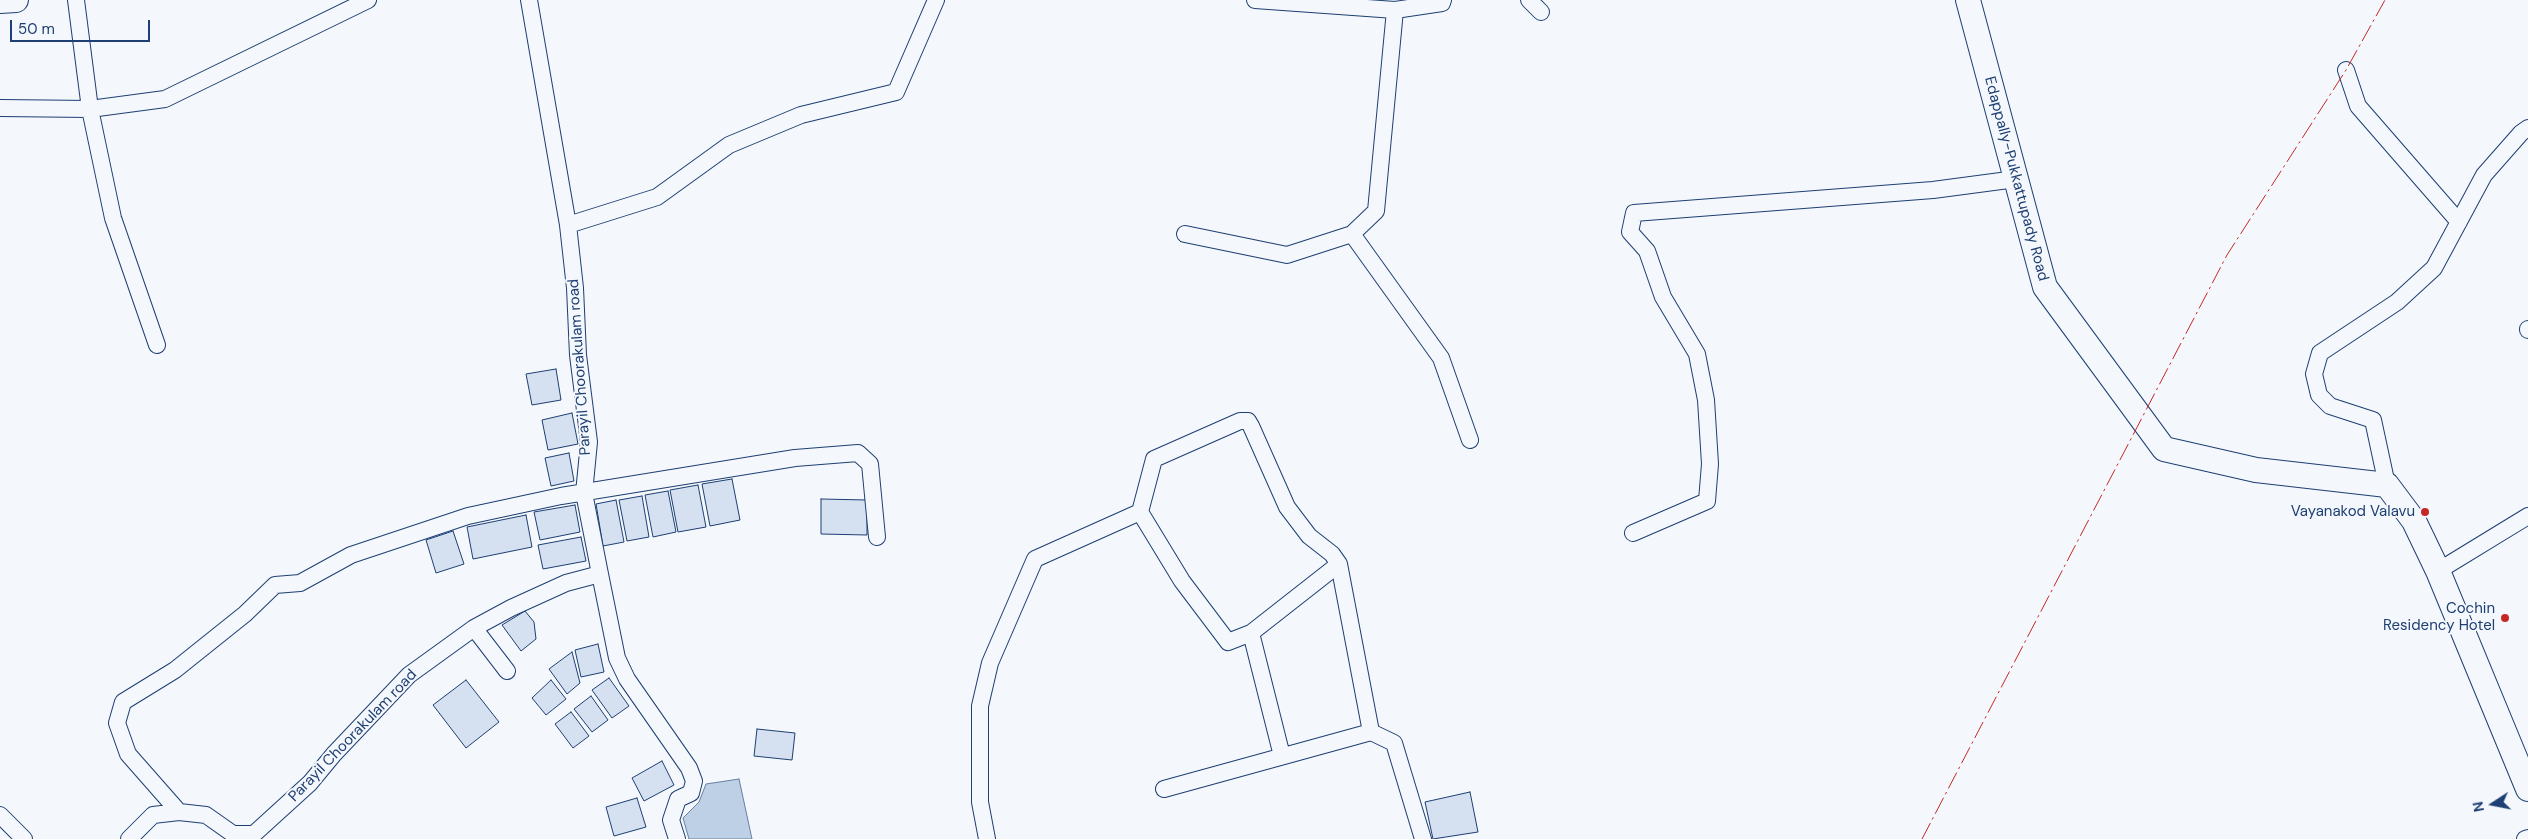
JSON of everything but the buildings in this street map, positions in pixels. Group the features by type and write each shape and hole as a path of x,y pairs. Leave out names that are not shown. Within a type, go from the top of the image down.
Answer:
{"main road":[{"path":"0,1 16,0"},
{"name":"Edappally-Pukkattupady Road","path":"1968,0 2045,287 2164,448 2256,470 2387,485"},
{"path":"2387,485 2414,522 2438,571 2528,789"}],"street":[{"path":"76,0 90,109 113,218 157,345"},
{"path":"0,108 90,109 165,99 368,0"},
{"name":"Parayil Choorakulam road","path":"129,839 153,816 178,812 206,816 232,834 254,834 310,783 334,754 408,675 474,628 542,592 600,574 584,493 588,442 578,356 575,288 568,225 529,0"},
{"path":"568,225 657,198 729,145 801,115 896,92 936,0"},
{"path":"1255,0 1395,10 1442,3 1443,0"},
{"path":"1529,0 1541,12"},
{"path":"1184,234 1287,255 1352,234 1376,211 1395,10"},
{"path":"2346,70 2358,106 2459,222"},
{"path":"2387,485 2373,420 2330,406 2318,395 2314,374 2320,353 2397,302 2434,268 2484,175 2521,133 2528,128"},
{"path":"1633,533 1707,501 1710,464 1706,400 1698,354 1663,298 1647,251 1630,232 1634,213 1933,190 2016,180"},
{"path":"1352,234 1441,358 1470,440"},
{"path":"1339,564 1251,633 1228,642 1182,582 1140,512 1154,459 1240,421 1248,421 1287,507 1309,536 1332,554 1339,564 1371,732"},
{"path":"178,812 128,754 117,723 123,702 175,670 244,614 275,585 300,583 351,555 468,516 584,493 795,458 858,453 870,464 877,537"},
{"path":"987,839 980,802 980,706 990,663 1035,559 1140,512"},
{"path":"2438,571 2528,516"},
{"path":"600,574 617,658 627,679 689,768 694,781 691,793 678,799 671,820 677,839"},
{"path":"474,628 507,670"},
{"path":"1251,633 1282,756"},
{"path":"1164,789 1371,732 1394,743 1423,839"},
{"path":"0,815 24,839"}],"water":[{"path":"739,779 752,839 689,839 683,818 699,802 706,784"}],"power":[{"path":"1922,839 2227,255 2346,70 2385,0"}],"place":[{"name":"Vayanakod Valavu","path":"2425,512"},
{"name":"Cochin Residency Hotel","path":"2505,618"}]}
